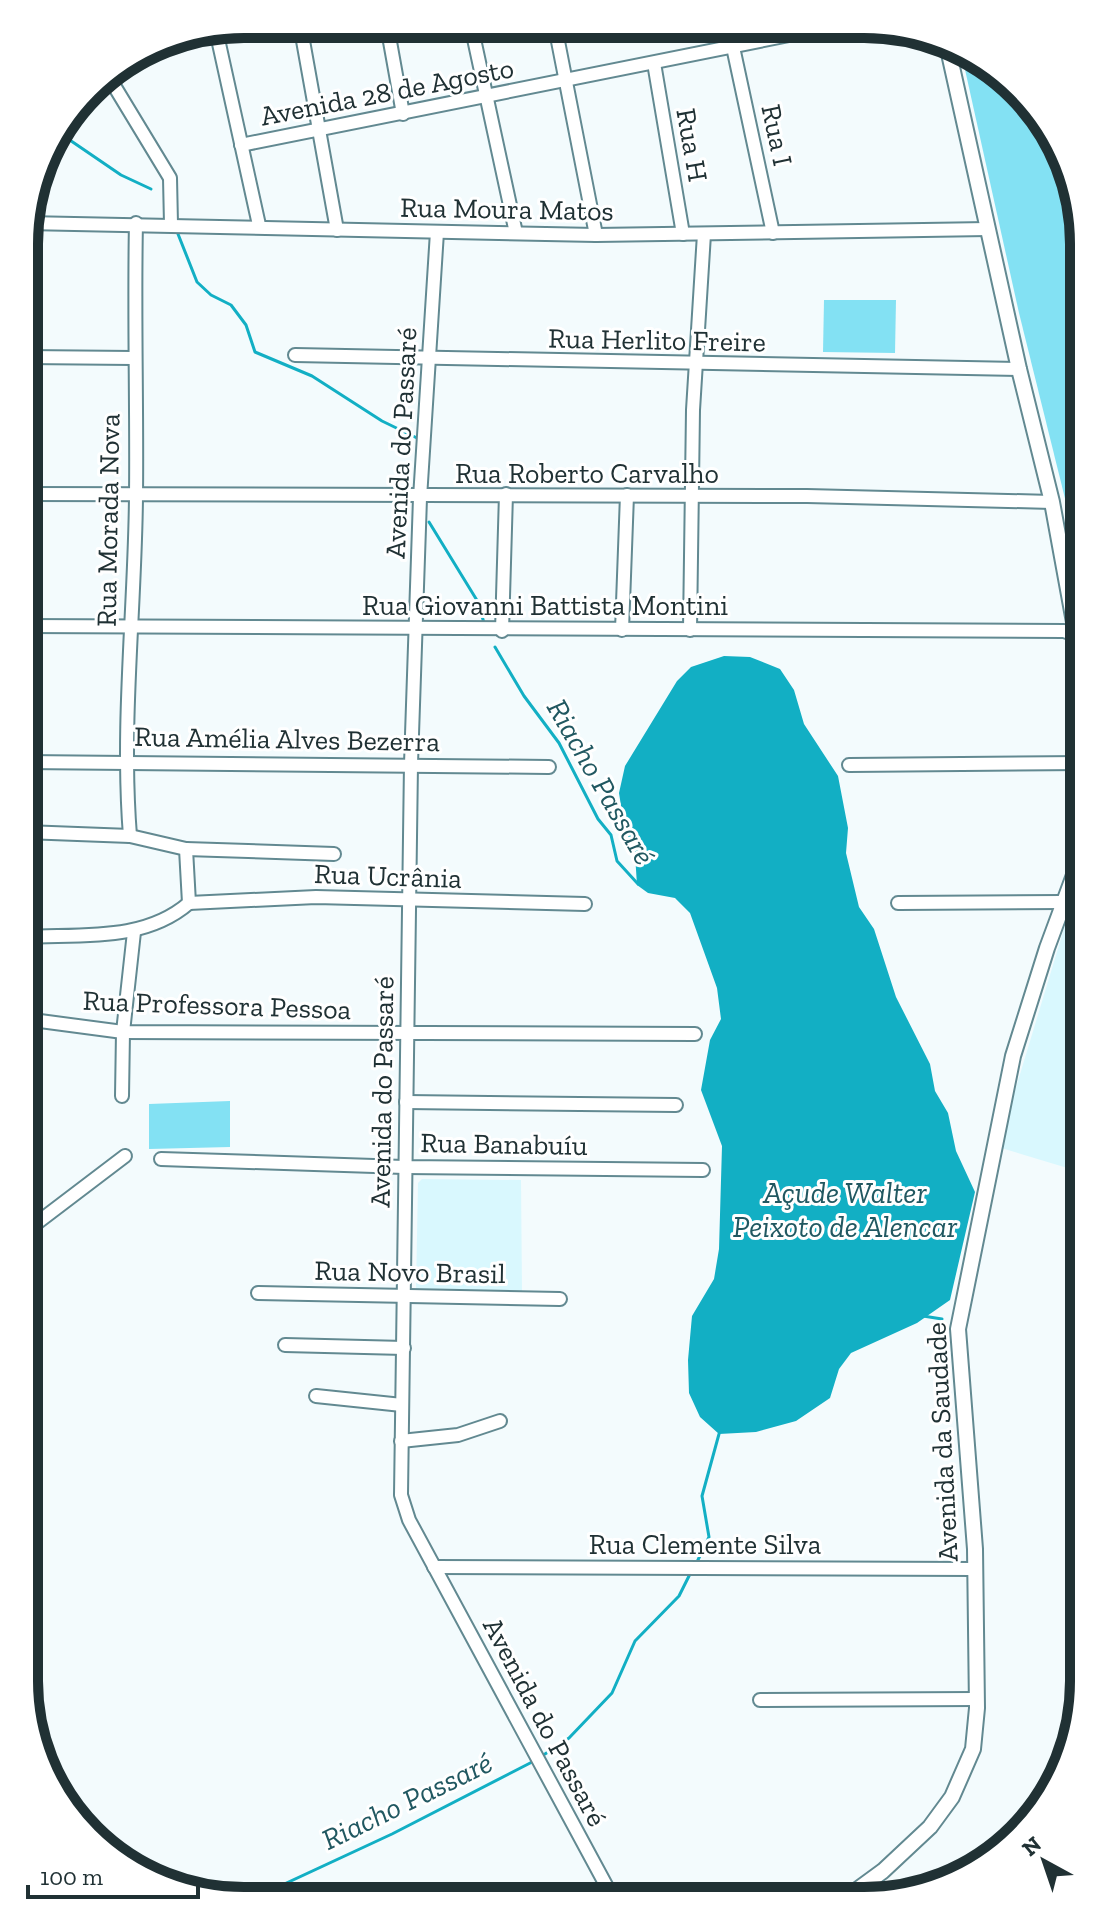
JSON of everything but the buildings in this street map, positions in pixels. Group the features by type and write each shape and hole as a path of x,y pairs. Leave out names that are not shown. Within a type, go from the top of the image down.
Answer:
{"street":[{"path":"303,38 337,230"},
{"path":"389,38 403,114"},
{"path":"474,38 516,233"},
{"path":"557,38 596,235"},
{"name":"Avenida 28 de Agosto","path":"241,145 776,38"},
{"path":"218,40 259,225"},
{"name":"Rua I","path":"733,47 773,233"},
{"path":"950,57 1052,502 1070,613"},
{"name":"Rua H","path":"654,63 683,234"},
{"path":"114,85 170,178 171,224"},
{"name":"Rua Moura Matos","path":"40,223 259,225 337,230 596,235 988,229"},
{"name":"Rua Morada Nova","path":"130,836 127,761 136,497 133,358 136,223"},
{"name":"Avenida do Passaré","path":"437,232 420,498 411,764 401,1495 409,1520 607,1887"},
{"path":"690,630 696,364 704,234"},
{"name":"Rua Herlito Freire","path":"295,355 1019,369"},
{"path":"38,357 133,358"},
{"name":"Rua Roberto Carvalho","path":"38,494 420,498 506,494 693,498 807,496 1052,502"},
{"path":"502,631 506,494"},
{"path":"622,630 627,495"},
{"name":"Rua Giovanni Battista Montini","path":"38,626 502,631 1070,631"},
{"name":"Rua Amélia Alves Bezerra","path":"38,762 549,767"},
{"path":"849,765 1070,763"},
{"path":"38,832 130,836 186,849 189,903 174,915 134,932 38,936"},
{"name":"Rua Ucrânia","path":"186,849 334,854"},
{"name":"Avenida da Saudade","path":"860,1887 903,1854 945,1808 973,1749 977,1699 975,1569 971,1464 958,1329 1013,1056 1070,886"},
{"name":"Rua Ucrânia","path":"189,903 272,897 585,904"},
{"path":"898,903 1063,902"},
{"path":"122,1096 123,1032 134,932"},
{"name":"Rua Professora Pessoa","path":"38,1021 123,1032 695,1034"},
{"path":"406,1102 676,1105"},
{"path":"38,1222 125,1156"},
{"name":"Rua Banabuíu","path":"161,1159 404,1167 703,1170"},
{"name":"Rua Novo Brasil","path":"258,1293 560,1299"},
{"path":"285,1345 404,1348"},
{"path":"316,1396 402,1405"},
{"path":"401,1441 458,1435 500,1421"},
{"name":"Rua Clemente Silva","path":"434,1567 975,1569"},
{"path":"760,1700 977,1699"}],"shaded area":[{"path":"964,64 1010,98 1027,119 1054,165 1066,204 1070,244 1070,519 1019,313"},
{"path":"824,300 896,300 895,353 823,352"},
{"path":"1070,909 1070,1169 998,1147"},
{"path":"230,1101 230,1147 149,1149 149,1104"},
{"path":"422,1179 521,1180 522,1292 416,1291 418,1183"}],"water":[{"name":"Açude Walter Peixoto de Alencar","path":"724,656 750,657 780,669 794,690 804,724 838,776 848,828 846,853 859,907 874,929 896,997 930,1064 935,1091 948,1113 956,1151 975,1192 950,1300 917,1323 851,1353 839,1369 830,1398 796,1421 756,1432 719,1434 700,1417 689,1393 688,1360 692,1316 714,1279 719,1249 722,1146 701,1090 710,1040 721,1019 717,988 690,913 675,898 648,893 637,885 635,854 624,825 619,793 625,766 677,681 691,667"}],"waterway":[{"name":"Riacho Passaré","path":"68,139 121,175 151,189"},
{"name":"Riacho Passaré","path":"178,234 197,282 211,295 231,305 246,325 255,352 312,376 382,421 417,438 419,444"},
{"name":"Riacho Passaré","path":"429,522 478,602 484,623"},
{"name":"Riacho Passaré","path":"495,647 524,696 559,743 598,819 611,835 617,861 638,884"},
{"path":"923,1316 942,1319"},
{"name":"Riacho Passaré","path":"696,1564 709,1537 702,1496 719,1434"},
{"name":"Riacho Passaré","path":"545,1754 569,1738 612,1693 635,1641 679,1596 692,1570"},
{"name":"Riacho Passaré","path":"278,1887 392,1834 536,1760"}]}
